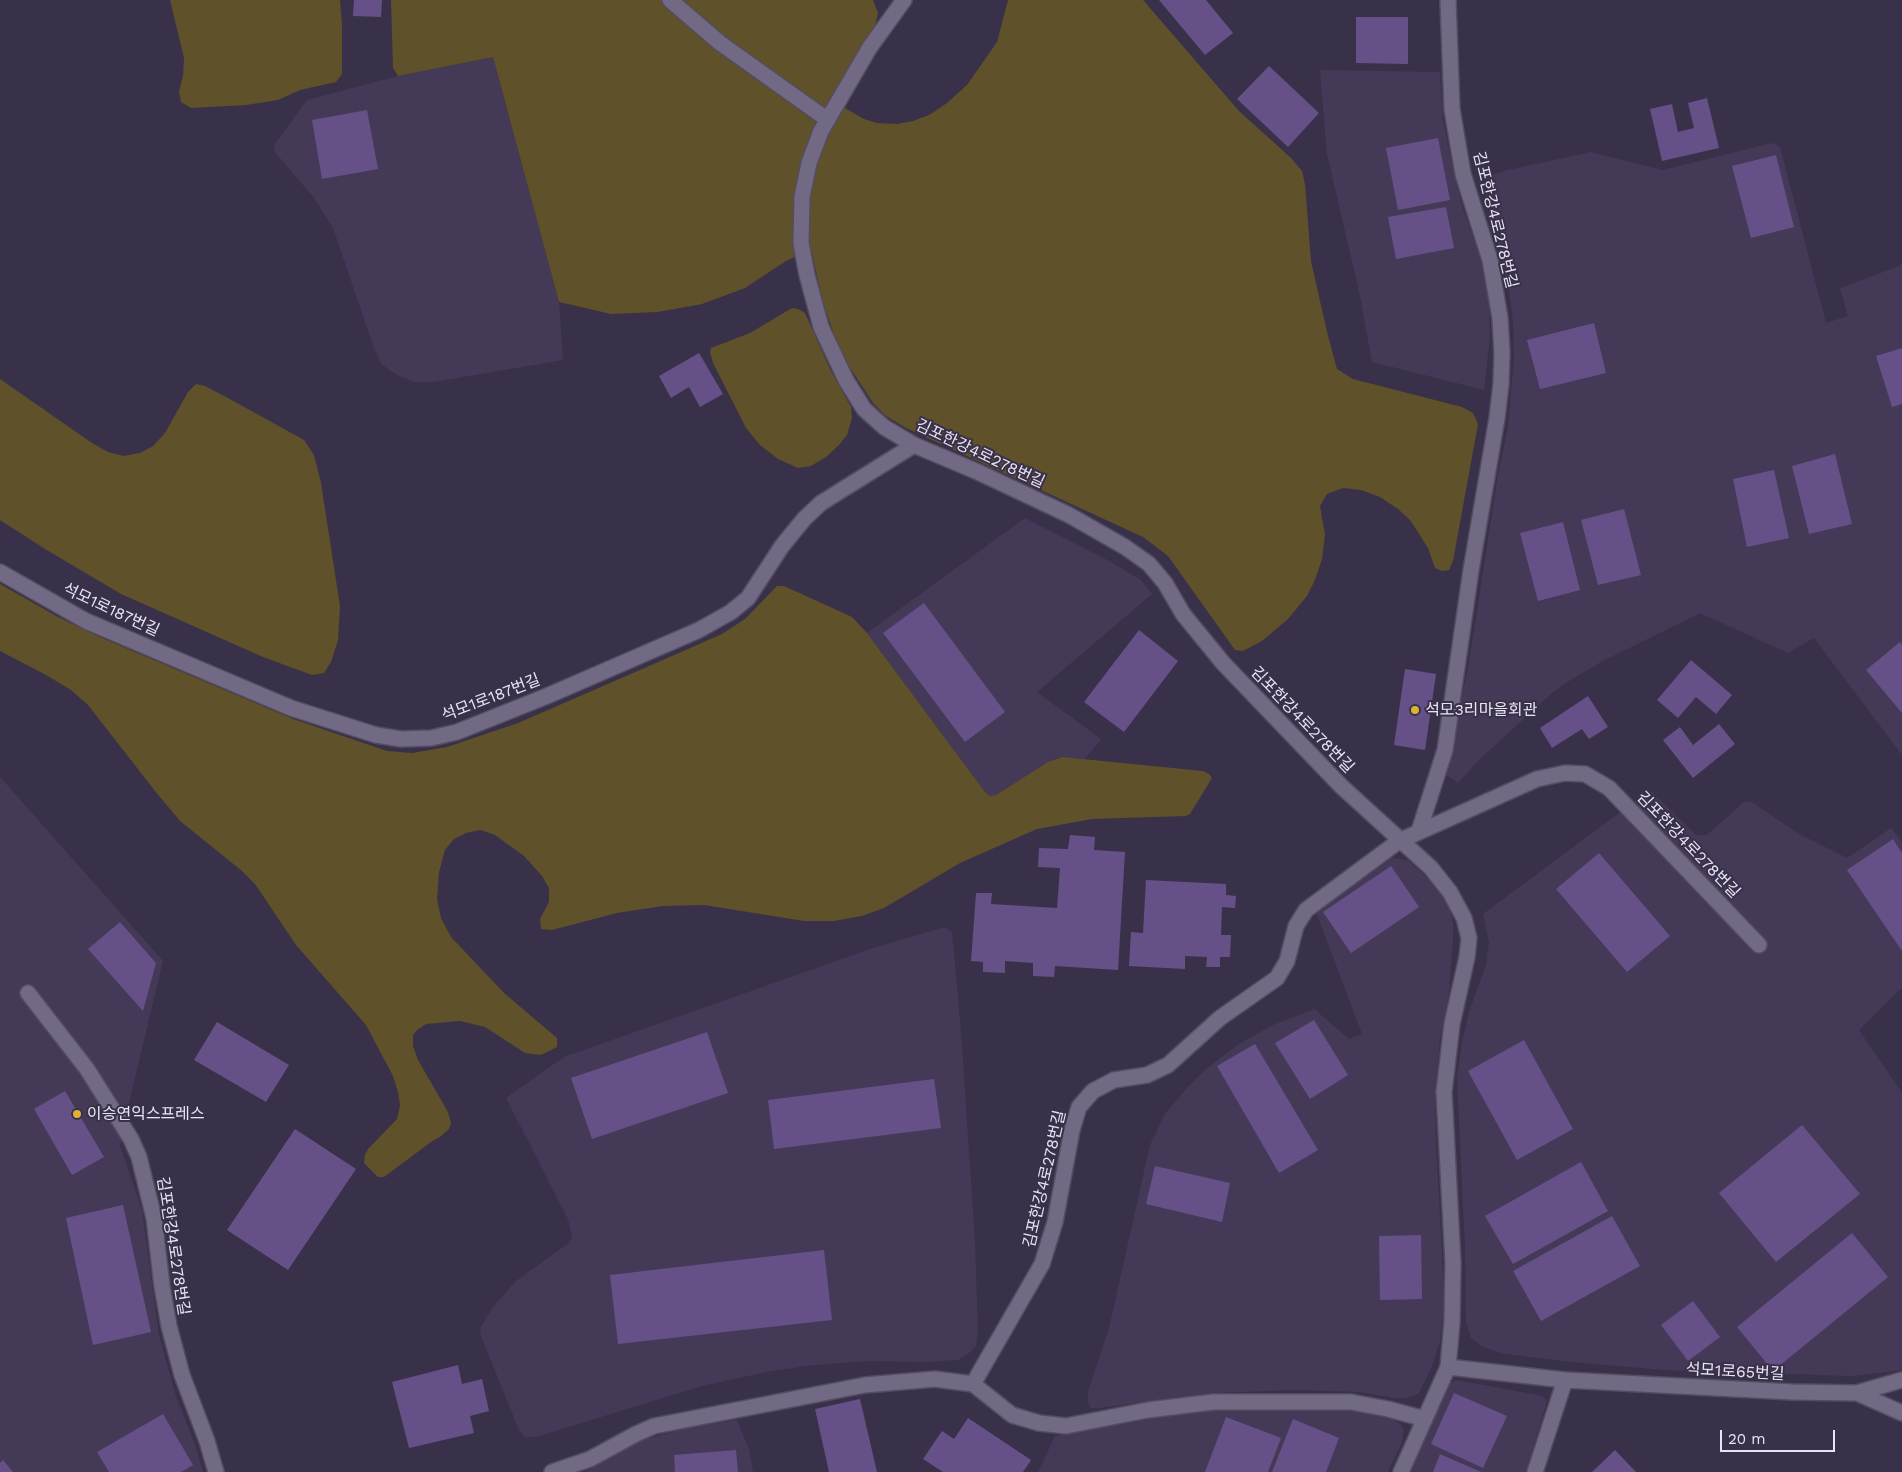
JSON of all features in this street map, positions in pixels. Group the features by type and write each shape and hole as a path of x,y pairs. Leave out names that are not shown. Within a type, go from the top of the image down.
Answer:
{"lane":[{"path":"670,0 720,43 828,120"},
{"name":"김포한강4로278번길","path":"904,0 870,48 821,131 809,163 802,197 801,243 807,275 821,327 846,380 864,409 884,427 914,445 978,472 1069,515 1125,546 1149,564 1165,582 1183,614 1223,663 1335,779 1430,868 1450,892 1464,918 1469,938 1467,957 1452,1024 1444,1092 1453,1262 1452,1322 1448,1366 1401,1472"},
{"name":"김포한강4로278번길","path":"1419,831 1445,750 1471,570 1497,418 1502,360 1500,318 1490,260 1463,174 1452,109 1448,0"},
{"name":"석모1로187번길","path":"0,572 86,621 291,708 376,735 401,739 430,738 457,732 547,696 699,630 731,612 748,598 782,546 821,503 914,445"},
{"name":"김포한강4로278번길","path":"973,1384 1042,1264 1055,1222 1072,1130 1079,1107 1093,1091 1114,1080 1147,1075 1168,1065 1220,1018 1277,978 1287,961 1296,926 1306,910 1399,840 1538,779 1565,773 1585,774 1609,788 1759,945"},
{"name":"김포한강4로278번길","path":"28,993 87,1069 139,1156 154,1218 169,1326 182,1375 208,1441 216,1472"},
{"name":"석모1로65번길","path":"1448,1366 1564,1380 1792,1392 1857,1393 1902,1380"},
{"path":"552,1472 590,1459 654,1426 865,1385 935,1379 973,1384 1012,1415 1039,1423 1066,1426 1148,1410 1213,1402 1351,1402 1425,1419"},
{"path":"1535,1472 1564,1380"},
{"path":"1857,1393 1902,1413"}],"shaded area":[{"path":"170,0 340,0 342,74 336,82 300,90 278,100 246,105 191,108 181,102 179,91 183,76 184,58"},
{"path":"391,0 873,0 878,13 875,26 853,59 831,100 864,119 877,123 897,124 929,115 947,103 967,85 997,42 1008,0 1143,0 1239,111 1291,158 1302,171 1305,184 1311,261 1337,369 1353,379 1462,407 1473,413 1478,424 1453,561 1449,570 1442,571 1435,568 1428,548 1410,520 1398,509 1380,497 1361,490 1343,488 1327,494 1320,506 1325,535 1322,559 1307,596 1288,619 1262,641 1243,651 1235,650 1168,556 1143,537 906,428 886,416 873,403 849,366 835,337 823,303 811,249 786,261 745,288 702,304 658,312 611,314 559,302 493,57 398,76 393,68"},
{"path":"493,57 559,302 563,360 434,382 415,382 397,375 381,364 333,228 314,198 275,152 274,145 307,100 398,76"},
{"path":"1320,70 1440,72 1443,120 1453,170 1462,206 1480,257 1489,305 1490,336 1484,390 1372,362 1360,296 1327,154"},
{"path":"1772,143 1780,147 1826,323 1848,316 1840,288 1902,265 1902,755 1814,638 1788,653 1700,613 1601,662 1569,681 1552,693 1481,758 1458,783 1445,774 1468,669 1498,475 1508,427 1514,357 1513,322 1509,291 1485,190 1485,182 1491,175 1508,170 1591,152 1663,170"},
{"path":"792,308 805,313 830,369 851,407 852,418 847,435 839,445 826,457 811,466 798,468 778,459 760,445 746,428 713,363 710,352 711,348 750,333"},
{"path":"0,379 92,443 108,452 123,456 140,453 153,446 165,433 188,392 196,384 205,386 304,440 314,455 321,483 340,606 338,640 331,662 324,673 312,675 263,657 121,594 0,520"},
{"path":"1025,518 1111,562 1141,580 1152,594 1037,692 1101,739 1085,759 1056,758 996,795 990,796 985,792 867,633"},
{"path":"0,584 58,617 102,638 293,719 387,751 412,753 447,747 518,723 722,634 745,619 777,586 784,586 852,617 867,633 985,792 990,796 996,795 1048,762 1063,757 1203,771 1212,778 1190,814 1186,816 1092,819 1037,829 960,863 884,908 862,916 834,921 804,921 704,905 663,906 617,913 552,930 541,929 540,919 549,902 549,888 542,876 524,856 495,835 480,830 466,833 454,839 445,850 439,872 437,899 441,918 451,937 504,993 557,1038 557,1047 541,1055 525,1053 485,1027 460,1021 426,1024 417,1030 413,1035 413,1046 418,1060 448,1112 451,1123 449,1129 441,1136 384,1177 378,1177 364,1163 365,1155 368,1149 397,1119 400,1105 393,1076 366,1025 296,945 255,884 242,871 180,821 88,705 71,690 0,651"},
{"path":"0,777 163,961 120,1146 142,1210 159,1335 176,1396 197,1450 203,1472 0,1472"},
{"path":"1650,790 1696,835 1707,835 1744,802 1752,802 1799,834 1847,858 1891,828 1902,842 1902,988 1859,1030 1902,1093 1902,1370 1851,1376 1664,1370 1505,1354 1483,1347 1471,1338 1466,1322 1465,1248 1457,1077 1469,1012 1486,965 1489,942 1483,914"},
{"path":"1392,858 1407,860 1435,885 1450,910 1453,923 1449,993 1440,1039 1435,1098 1444,1292 1443,1316 1440,1341 1432,1366 1419,1393 1408,1398 1394,1398 1359,1392 1296,1390 1210,1393 1091,1408 1088,1402 1088,1392 1109,1328 1150,1145 1165,1114 1206,1069 1239,1044 1273,1025 1314,1009 1349,1039 1362,1034 1316,912"},
{"path":"945,927 952,932 961,1031 975,1241 978,1331 976,1346 958,1360 926,1362 869,1361 815,1365 771,1371 702,1386 536,1437 525,1437 519,1430 481,1336 480,1328 493,1307 516,1281 569,1243 572,1236 568,1219 506,1098 564,1057 873,948"},
{"path":"1457,1380 1542,1396 1547,1401 1526,1472 1410,1472 1450,1383"},
{"path":"1323,1408 1366,1413 1394,1420 1404,1430 1402,1442 1388,1472 1038,1472 1055,1436 1170,1415 1213,1410"},
{"path":"737,1420 749,1449 753,1472 585,1472 639,1441 686,1428"}],"building":[{"path":"354,0 382,0 381,17 353,16"},
{"path":"1159,0 1206,0 1233,33 1205,55"},
{"path":"1356,17 1408,17 1408,64 1356,63"},
{"path":"1269,66 1319,113 1288,147 1237,99"},
{"path":"1707,98 1719,148 1662,161 1650,109 1672,104 1678,132 1694,128 1688,103"},
{"path":"367,110 378,169 322,179 312,120"},
{"path":"1438,138 1450,200 1398,210 1386,148"},
{"path":"1776,155 1794,227 1751,238 1732,166"},
{"path":"1446,207 1454,248 1396,259 1388,217"},
{"path":"1594,323 1606,373 1540,389 1527,340"},
{"path":"1902,348 1902,404 1892,407 1876,356"},
{"path":"699,353 723,394 700,407 689,387 671,398 659,376"},
{"path":"1835,454 1852,524 1809,534 1792,466"},
{"path":"1774,470 1789,538 1747,547 1733,479"},
{"path":"1624,509 1641,575 1598,585 1581,520"},
{"path":"1563,522 1580,590 1538,601 1520,533"},
{"path":"924,603 1005,712 965,742 883,633"},
{"path":"1139,630 1178,661 1124,732 1084,702"},
{"path":"1900,642 1902,645 1902,713 1866,670"},
{"path":"1691,660 1732,695 1716,714 1696,697 1678,718 1657,700"},
{"name":"석모3리마을회관","path":"1405,669 1436,674 1425,750 1394,745"},
{"path":"1588,696 1608,727 1589,739 1582,729 1552,748 1540,728"},
{"path":"1719,724 1735,744 1693,778 1663,740 1680,727 1693,745"},
{"path":"1070,835 1095,837 1094,850 1125,852 1118,970 1055,966 1054,977 1033,976 1033,963 1005,961 1005,973 983,972 983,962 971,961 976,893 992,893 991,904 1057,908 1060,868 1038,867 1039,848 1068,849"},
{"path":"1893,839 1902,853 1902,951 1847,870"},
{"path":"1599,853 1670,936 1627,972 1556,889"},
{"path":"1391,866 1419,907 1351,953 1323,912"},
{"path":"1146,880 1226,884 1226,895 1236,896 1235,908 1222,907 1221,935 1231,935 1230,957 1220,957 1220,967 1206,967 1207,957 1185,956 1185,969 1129,966 1131,932 1143,933"},
{"path":"120,922 156,963 143,1011 88,949"},
{"path":"1314,1020 1348,1075 1310,1099 1275,1043"},
{"path":"217,1022 289,1065 266,1102 194,1060"},
{"path":"707,1032 728,1093 592,1139 571,1078"},
{"path":"1524,1040 1573,1129 1517,1160 1468,1071"},
{"path":"1255,1044 1318,1150 1279,1173 1217,1066"},
{"path":"934,1079 941,1128 774,1149 768,1100"},
{"path":"65,1091 104,1157 72,1175 34,1109"},
{"path":"1802,1125 1860,1194 1776,1262 1719,1193"},
{"path":"295,1129 356,1169 288,1270 227,1230"},
{"path":"1581,1162 1608,1211 1513,1264 1485,1216"},
{"path":"1155,1166 1230,1183 1222,1222 1146,1204"},
{"path":"123,1205 151,1332 93,1345 66,1218"},
{"path":"1612,1216 1640,1266 1541,1321 1513,1271"},
{"path":"1852,1233 1888,1277 1773,1371 1737,1327"},
{"path":"1421,1235 1422,1299 1380,1300 1379,1236"},
{"path":"824,1250 832,1320 618,1344 610,1275"},
{"path":"1693,1301 1720,1337 1688,1361 1661,1325"},
{"path":"458,1365 462,1384 482,1379 489,1411 470,1416 474,1433 409,1448 392,1382"},
{"path":"1454,1393 1507,1416 1483,1468 1431,1444"},
{"path":"860,1399 877,1472 829,1472 815,1409"},
{"path":"163,1414 193,1465 181,1472 109,1472 97,1452"},
{"path":"1226,1417 1281,1438 1268,1472 1205,1472"},
{"path":"968,1418 1031,1460 1023,1472 943,1472 923,1459 942,1431 954,1439"},
{"path":"1293,1419 1339,1438 1326,1472 1272,1472"},
{"path":"736,1450 738,1472 675,1472 674,1455"},
{"path":"1615,1450 1636,1472 1592,1472"},
{"path":"1440,1454 1481,1472 1433,1472"},
{"path":"3,1460 13,1472 0,1472 0,1463"}],"place":[{"name":"석모3리마을회관","path":"1415,710"},
{"name":"이승연익스프레스","path":"77,1114"}]}
